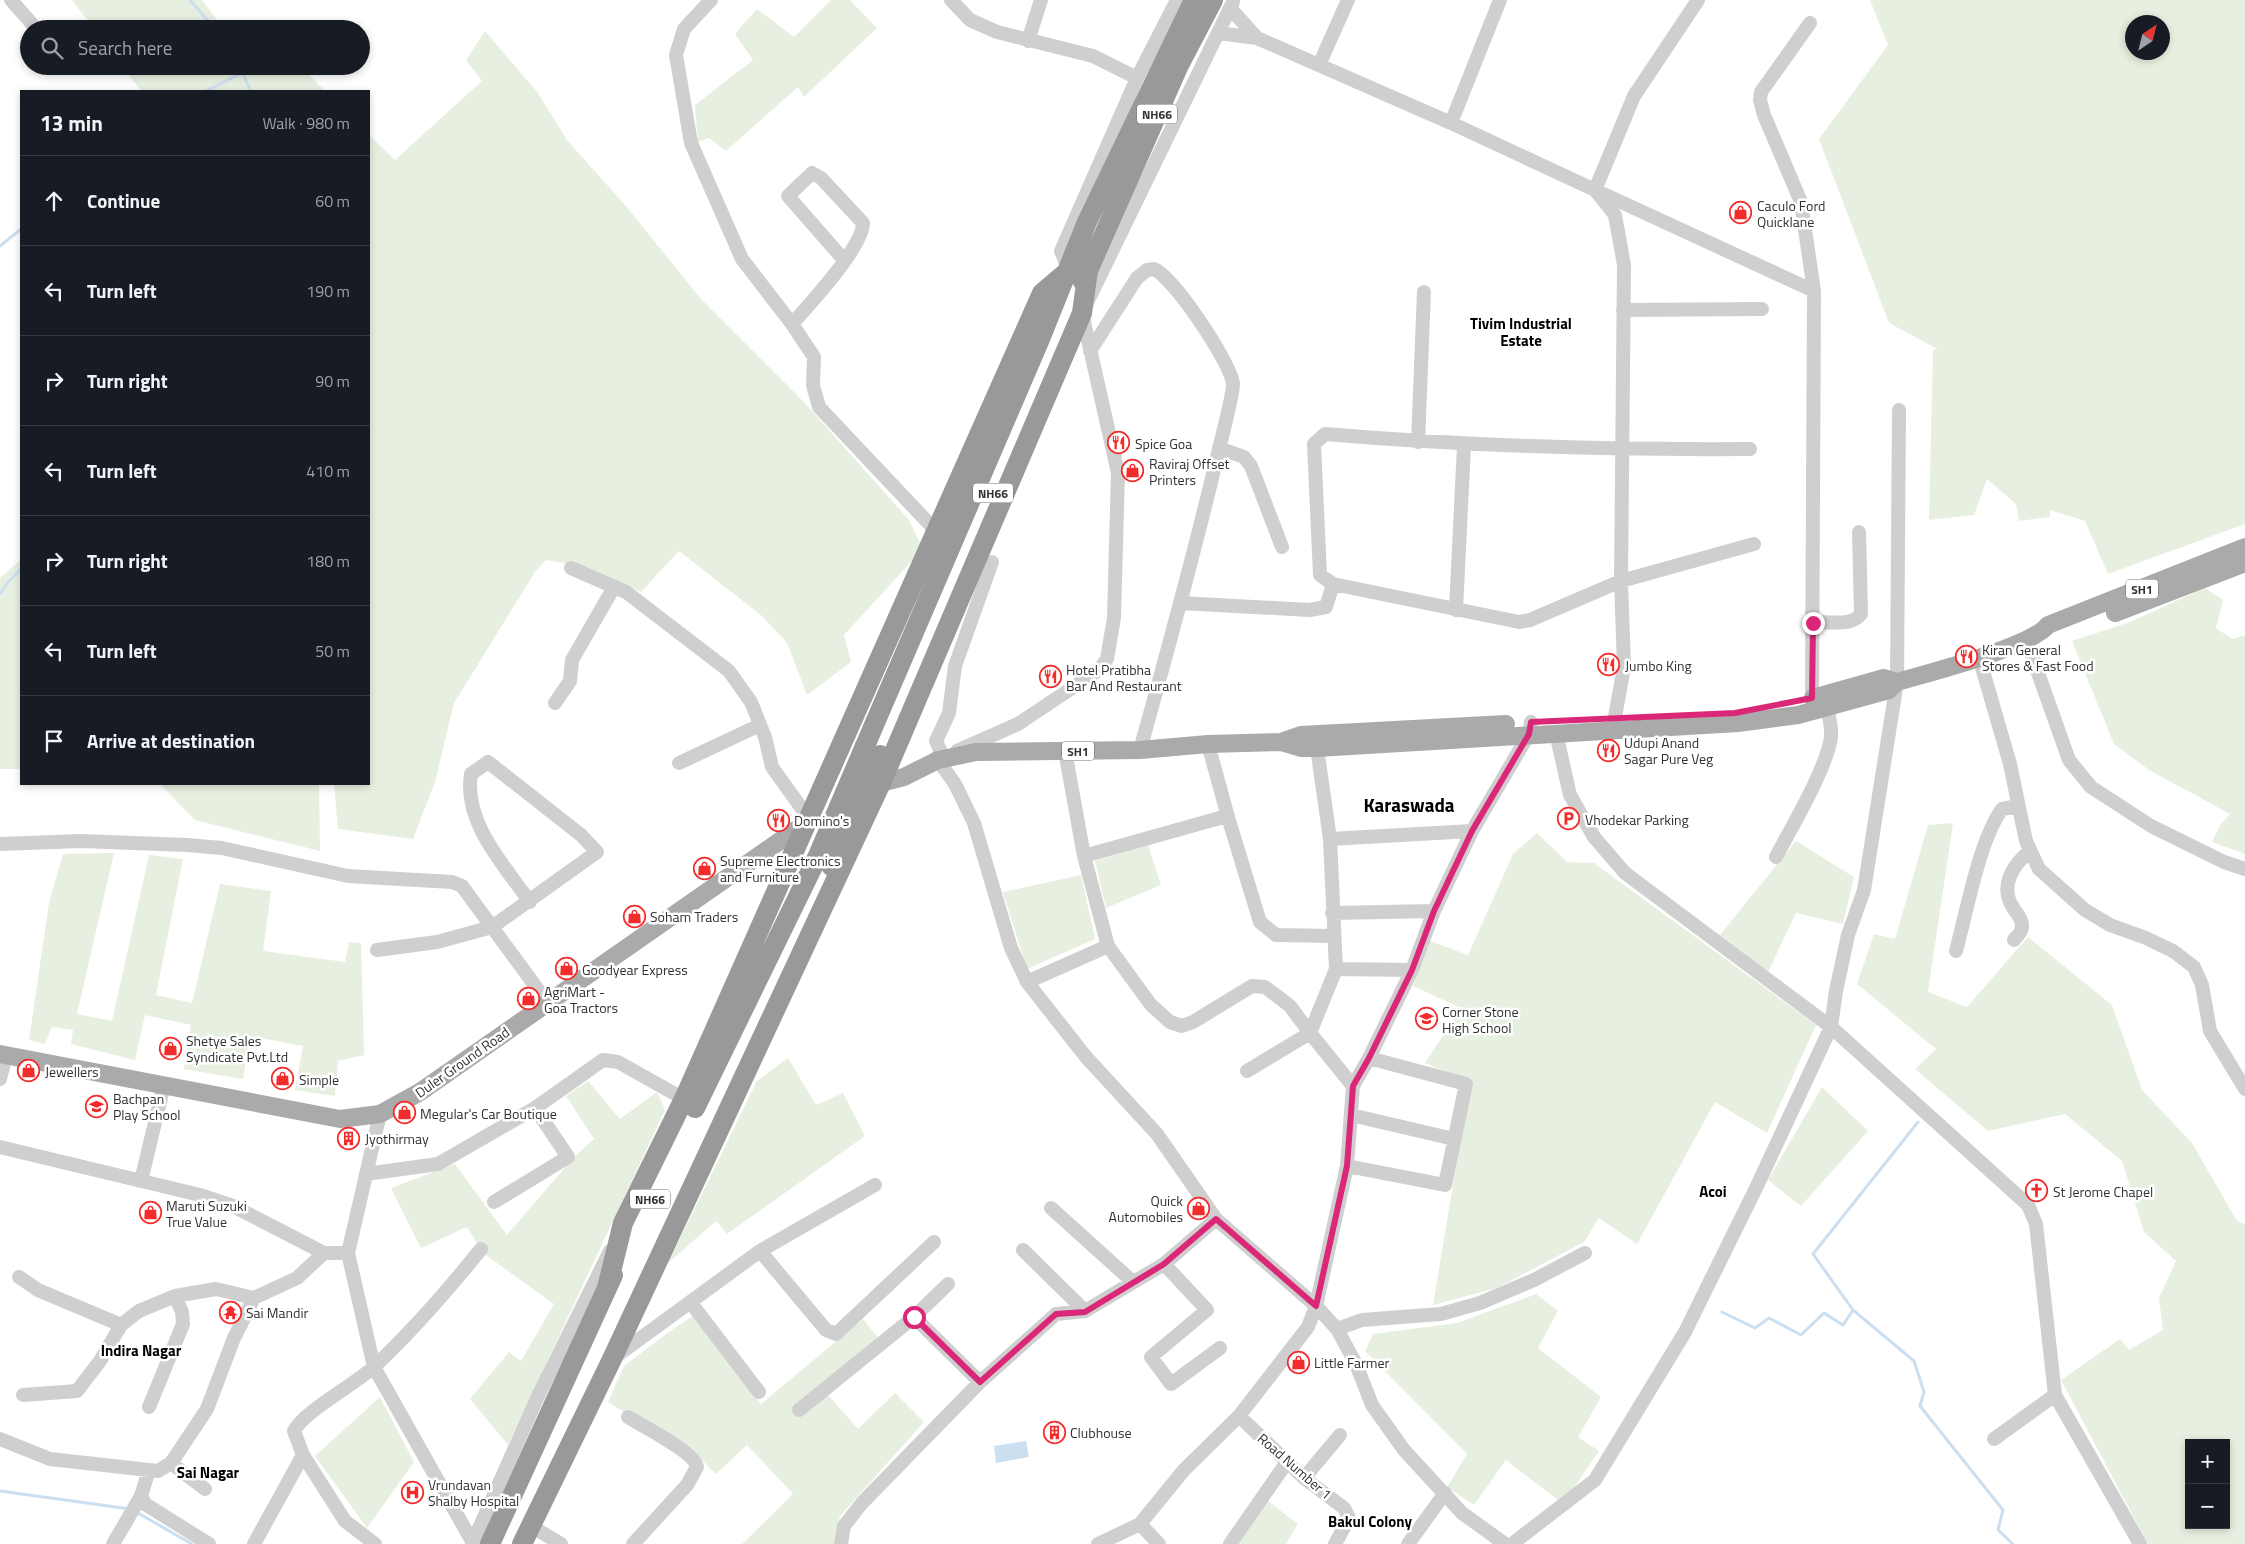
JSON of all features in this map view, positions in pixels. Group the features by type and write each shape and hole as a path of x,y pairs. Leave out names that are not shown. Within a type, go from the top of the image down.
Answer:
{"highway":[{"name":"NH66","path":"1078,270 1087,222 1194,0"},
{"name":"NH66","path":"512,1544 701,1136 824,862 1078,270 1179,65 1225,3"},
{"path":"527,1535 612,1359 881,783 1082,313 1078,270 1042,293 810,820 684,1099 623,1223 607,1288"},
{"path":"835,761 881,783"},
{"path":"810,820 854,841"},
{"name":"NH66","path":"478,1544 824,862"}],"main road":[{"name":"SH1","path":"881,783 904,777 938,760 976,752 1140,750 1208,744 1281,742 1301,735 1530,728 1616,723 1738,722 1798,714 1819,703 1888,690 1897,682 1979,657 2034,636 2048,625 2245,547"},
{"name":"SH1","path":"2034,636 2053,635 2077,627 2245,563"},
{"name":"SH1","path":"1281,742 1301,748 1317,748 1530,728 1556,733 1616,723"},
{"name":"Duler Ground Road","path":"3,1055 340,1119 380,1114 420,1092 810,820"}],"street":[{"path":"11,0 29,20"},
{"path":"711,0 684,29 676,55 691,143 742,259 792,324 814,357 813,384 819,407 936,531"},
{"path":"951,0 970,20 998,32 1028,42 1093,56 1137,78"},
{"path":"1028,42 1041,0"},
{"path":"1078,270 1061,251 1137,78 1177,0"},
{"path":"1319,65 1348,0"},
{"path":"1451,123 1500,0"},
{"path":"1595,190 1634,96 1698,0"},
{"path":"1225,3 1257,38"},
{"path":"938,760 1018,724 1098,670 1107,659 1114,618 1118,474 1082,313 1218,33 1225,3"},
{"path":"1776,857 1819,771 1831,738 1830,722 1819,703 1813,623 1814,291 1801,202 1764,115 1760,100 1761,92 1810,23"},
{"path":"1218,33 1257,38 1451,123 1814,291"},
{"path":"792,324 826,286 844,260 863,232 862,223 822,178 812,173 788,196 844,260"},
{"path":"1595,190 1615,214 1624,265 1621,581 1624,667 1616,723"},
{"path":"1090,351 1137,278 1147,270 1154,269 1162,273 1186,301 1213,342 1233,383 1219,448 1180,603 1140,750"},
{"path":"1418,442 1424,292"},
{"path":"1624,310 1762,309"},
{"path":"1512,1544 1595,1480 1685,1332 1757,1186 1831,1027 1836,991 1848,936 1864,890 1897,682 1899,410"},
{"path":"1750,449 1622,450 1464,445 1325,434 1314,444 1320,575 1333,584 1519,622 1530,620 1621,581 1754,544"},
{"path":"1456,610 1464,445"},
{"path":"1219,448 1244,457 1250,466 1282,547"},
{"path":"1813,623 1848,623 1856,620 1861,614 1859,532"},
{"path":"992,562 955,666 949,713 936,741 940,750 938,760 955,784 974,823 1011,948 1027,982 1086,1058 1156,1134 1216,1219 1316,1306 1336,1329 1356,1364 1372,1405 1404,1450 1445,1492 1462,1513 1505,1544"},
{"path":"571,568 626,592 729,671 751,702 772,767 810,820"},
{"path":"1180,603 1310,610 1326,607 1333,584"},
{"path":"555,703 570,681 572,660 614,587"},
{"path":"2034,636 2069,760 2091,787 2151,826 2224,862 2245,869"},
{"path":"1979,657 2010,764 2029,852 2038,869 2048,880 2084,910 2110,925 2172,951 2194,967 2202,985 2210,1031 2245,1089"},
{"path":"934,659 955,666"},
{"path":"679,763 760,725"},
{"path":"1098,1544 1140,1524 1184,1470 1239,1416 1308,1327 1316,1306 1347,1166 1353,1086 1369,1058 1412,970 1434,911 1472,831 1530,728"},
{"path":"1556,733 1570,795 1594,837 1625,873 1831,1027 2028,1205 2036,1224 2055,1396 2140,1544"},
{"path":"1208,744 1227,816 1260,922 1276,935 1334,936"},
{"path":"1247,1071 1310,1033 1336,969 1330,839 1317,748"},
{"path":"1065,751 1084,856 1108,946 1151,1005 1170,1022 1182,1026 1193,1022 1252,986 1266,987 1290,1006 1353,1086"},
{"path":"377,950 437,942 492,927 530,902 597,852 580,835 488,762 471,774 468,791 481,832 530,902"},
{"path":"1956,951 1985,846 1996,818 2002,809 2018,806"},
{"path":"1084,856 1227,816"},
{"path":"1330,839 1472,831"},
{"path":"0,844 81,841 187,845 222,848 348,876 452,882 462,886 547,1002"},
{"path":"2014,940 2022,930 2022,925 2011,905 2007,884 2013,868 2029,852"},
{"path":"1332,913 1434,911"},
{"path":"1027,982 1108,946"},
{"path":"1336,969 1412,970"},
{"path":"0,1079 3,1055"},
{"path":"1347,1166 1446,1185 1466,1084 1369,1058"},
{"path":"366,1174 438,1164 535,1108 603,1060 618,1062 684,1099"},
{"path":"141,1181 164,1085"},
{"path":"494,1202 568,1157 535,1108"},
{"path":"380,1114 348,1252 374,1367 478,1544"},
{"path":"1351,1115 1454,1139"},
{"path":"0,1147 200,1195 233,1206 324,1253 348,1252"},
{"path":"612,1359 691,1303 760,1250 875,1185"},
{"path":"1051,1208 1132,1281"},
{"path":"841,1544 844,1526 862,1502 980,1382 1056,1314 1085,1312 1132,1281 1164,1264 1216,1219"},
{"path":"478,1544 540,1394 623,1223"},
{"path":"760,1250 826,1330 836,1334 934,1242"},
{"path":"375,1544 345,1521 303,1455 295,1436 297,1426 374,1367 448,1290 481,1249"},
{"path":"1023,1250 1085,1312"},
{"path":"23,1395 77,1390 100,1361 121,1325 139,1311 175,1296 216,1289 254,1298 297,1278 324,1253"},
{"path":"1336,1329 1362,1320 1441,1314 1480,1303 1534,1280 1585,1253"},
{"path":"1164,1264 1207,1310 1151,1357 1172,1384 1220,1348"},
{"path":"19,1277 38,1290 121,1325"},
{"path":"799,1410 914,1317 948,1284"},
{"path":"149,1408 182,1324 182,1312 175,1296"},
{"path":"0,1439 50,1459 158,1471 171,1463 207,1409 234,1338 254,1298"},
{"path":"691,1303 759,1392"},
{"path":"914,1317 980,1382"},
{"path":"1994,1439 2055,1396"},
{"name":"Road Number 1","path":"1239,1416 1304,1478 1344,1508 1349,1518 1335,1544"},
{"path":"628,1418 687,1453 697,1462 697,1467 687,1484 633,1544"},
{"path":"1304,1478 1340,1435"},
{"path":"254,1544 303,1455"},
{"path":"1230,1544 1287,1462"},
{"path":"171,1463 205,1489"},
{"path":"113,1544 140,1496 149,1470"},
{"path":"1408,1544 1445,1492"},
{"path":"140,1496 145,1504 209,1544"},
{"path":"1140,1524 1159,1544"},
{"path":"527,1535 561,1544"}],"green space":[{"path":"72,0 202,0 217,20 87,20"},
{"path":"831,0 850,0 877,28 804,97 798,87 726,151 709,138 698,142 695,105 753,60 735,34 757,9 794,37"},
{"path":"1870,0 2245,0 2245,524 2108,574 2085,521 2050,510 2050,517 2019,521 2016,504 1987,479 1974,515 1929,520 1933,349 1939,350 1889,323 1819,139 1888,45"},
{"path":"485,31 538,93 567,140 625,205 701,299 804,402 909,520 923,549 844,635 851,662 807,695 787,643 762,616 679,551 641,592 581,566 546,560 535,572 454,703 435,782 413,839 338,829 334,785 370,785 370,136 395,160 482,81 466,60"},
{"path":"129,75 309,75 324,90 140,90"},
{"path":"20,560 20,769 0,769 0,578"},
{"path":"2205,588 2223,600 2216,628 2232,639 2245,635 2245,854 2212,842 2221,824 2230,814 2149,770 2114,744 2072,641 2130,622"},
{"path":"161,785 319,785 320,851 195,820"},
{"path":"1953,823 1928,992 1967,1007 2028,937 2112,1005 2142,1090 2192,1143 2237,1221 2245,1224 2245,1544 2148,1544 2061,1380 2120,1339 2129,1350 2163,1330 2159,1298 2176,1261 2144,1232 2122,1161 2065,1114 1988,1131 1915,1069 1936,1049 1857,984 1874,934 1895,939 1928,825"},
{"path":"1537,833 1567,862 1594,863 1816,1025 1767,1133 1715,1102 1637,1244 1599,1218 1584,1242 1497,1288 1433,1305 1470,1082 1425,1063 1461,1008 1413,986 1430,941 1468,955 1513,854"},
{"path":"1796,841 1854,877 1843,924 1796,913 1768,972 1720,935"},
{"path":"1148,845 1161,885 1106,908 1095,861"},
{"path":"114,853 77,1014 112,1021 149,855 183,859 156,995 192,1003 220,884 271,891 263,951 345,962 349,942 361,943 364,1055 338,1061 335,1096 295,1090 303,1046 250,1036 243,1079 184,1069 191,1025 145,1015 135,1060 71,1044 73,1030 52,1027 45,1044 29,1040 49,903 63,854"},
{"path":"1081,875 1095,939 1027,969 1003,892"},
{"path":"788,1058 816,1105 843,1093 865,1136 727,1234 716,1221 668,1263 757,1081"},
{"path":"588,1081 620,1119 657,1092 665,1110 508,1445 470,1399 509,1352 521,1361 554,1304 483,1253 467,1227 421,1248 391,1188 455,1164 507,1235 575,1156 594,1139 566,1096"},
{"path":"1822,1087 1868,1131 1801,1206 1768,1180"},
{"path":"1536,1294 1558,1311 1538,1348 1601,1397 1578,1437 1599,1451 1563,1504 1506,1460 1474,1505 1447,1487 1467,1454 1365,1351 1373,1334 1457,1323"},
{"path":"696,1314 761,1404 863,1319 879,1339 821,1387 858,1429 895,1393 924,1422 840,1516 834,1544 742,1544 793,1494 747,1445 716,1474 703,1461 608,1402 624,1366"},
{"path":"380,1397 414,1462 367,1528 315,1456"},
{"path":"1268,1501 1298,1524 1286,1544 1237,1544"}],"water":[{"path":"1026,1441 1029,1457 996,1463 994,1446"}],"waterway":[{"path":"190,0 207,20"},
{"path":"208,90 238,75"},
{"path":"243,75 251,90"},
{"path":"0,246 20,230"},
{"path":"0,594 20,570"},
{"path":"1853,1310 1813,1254 1918,1122"},
{"path":"1722,1312 1755,1328 1769,1318 1801,1335 1824,1313 1843,1325 1853,1310 1914,1361 1924,1392 1920,1406 2003,1510 1998,1530 2013,1544"},
{"path":"0,1491 130,1509"},
{"path":"136,1512 192,1544"}],"place":[{"name":"Caculo Ford Quicklane","path":"1741,213"},
{"name":"Spice Goa","path":"1119,443"},
{"name":"Raviraj Offset Printers","path":"1133,471"},
{"name":"Kiran General Stores & Fast Food","path":"1966,657"},
{"name":"Jumbo King","path":"1609,665"},
{"name":"Hotel Pratibha Bar And Restaurant","path":"1050,677"},
{"name":"Udupi Anand Sagar Pure Veg","path":"1608,750"},
{"name":"Vhodekar Parking","path":"1569,819"},
{"name":"Domino's","path":"778,820"},
{"name":"Supreme Electronics and Furniture","path":"704,868"},
{"name":"Soham Traders","path":"634,916"},
{"name":"Goodyear Express","path":"566,969"},
{"name":"AgriMart - Goa Tractors","path":"528,999"},
{"name":"Corner Stone High School","path":"1426,1019"},
{"name":"Shetye Sales Syndicate Pvt.Ltd","path":"170,1048"},
{"name":"Jewellers","path":"29,1071"},
{"name":"Simple","path":"283,1079"},
{"name":"Bachpan Play School","path":"97,1106"},
{"name":"Megular's Car Boutique","path":"404,1113"},
{"name":"Jyothirmay","path":"349,1138"},
{"name":"St Jerome Chapel","path":"2037,1191"},
{"name":"Quick Automobiles","path":"1199,1208"},
{"name":"Maruti Suzuki True Value","path":"150,1213"},
{"name":"Sai Mandir","path":"230,1312"},
{"name":"Little Farmer","path":"1298,1362"},
{"name":"Clubhouse","path":"1054,1432"},
{"name":"Vrundavan Shalby Hospital","path":"412,1492"}],"district":[{"name":"Tivim Industrial Estate","path":"1521,332"},
{"name":"Karaswada","path":"1409,804"},
{"name":"Acoi","path":"1713,1191"},
{"name":"Indira Nagar","path":"141,1350"},
{"name":"Sai Nagar","path":"208,1472"},
{"name":"Bakul Colony","path":"1370,1521"}],"route":[{"path":"914,1317 980,1382 1056,1314 1085,1312 1132,1281 1164,1264 1216,1219 1316,1306 1347,1166 1353,1086 1369,1058 1412,970 1434,911 1472,831 1529,734 1531,722 1735,713 1796,703 1812,698 1813,623"}]}
